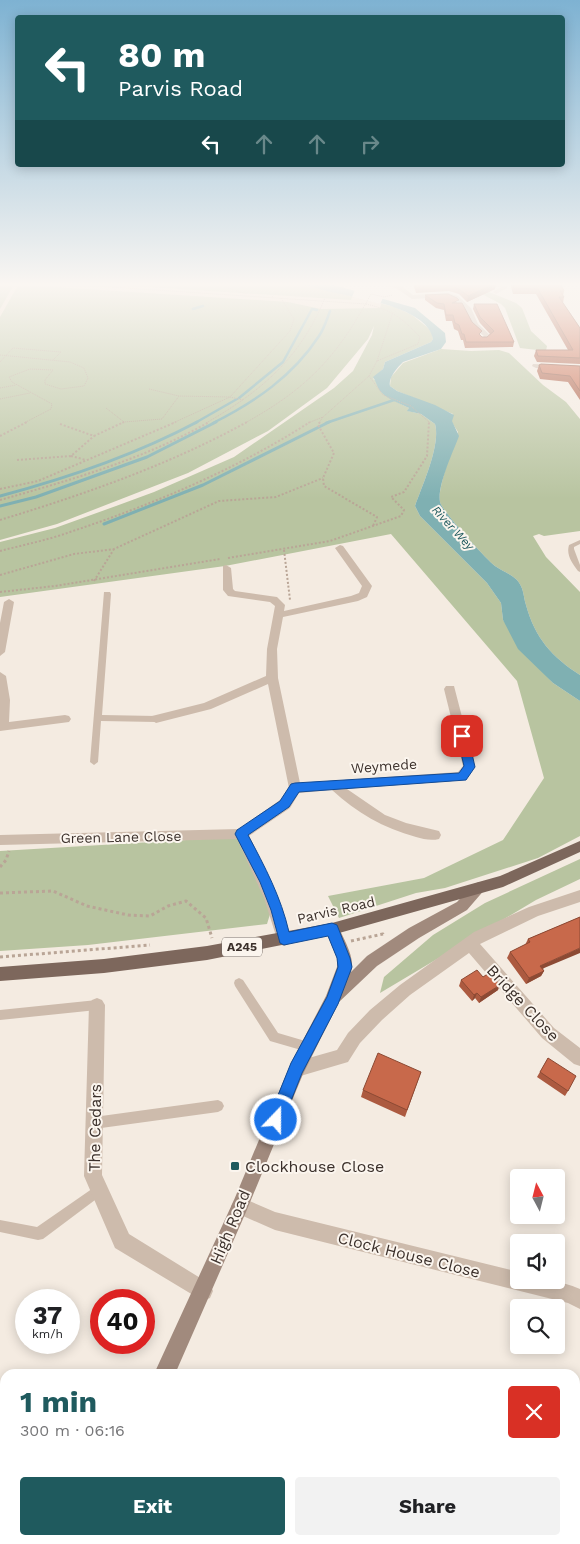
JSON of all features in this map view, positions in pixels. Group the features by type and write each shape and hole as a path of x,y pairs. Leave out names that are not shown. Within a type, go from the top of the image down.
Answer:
{"main road":[{"name":"Parvis Road","path":"0,974 120,964 214,945 284,939 332,929 479,888 544,864 580,846"}],"street":[{"path":"536,366 557,369 580,368"},
{"path":"280,615 354,599 363,595 367,586 340,548"},
{"path":"226,568 228,590 232,594 273,599 280,605 280,615 272,650 272,678 295,788 284,804 241,834 274,900 284,939"},
{"path":"0,652 9,602"},
{"path":"0,676 4,700 2,727 65,719"},
{"path":"156,719 207,706 272,678"},
{"name":"Weymede","path":"295,788 462,777 469,767 450,689"},
{"name":"Weymede","path":"335,786 349,800 372,816 413,832 434,835"},
{"name":"Green Lane Close","path":"6,839 241,834"},
{"name":"High Road","path":"333,999 372,960 462,906 479,888"},
{"path":"297,1069 342,1056 354,1038 391,1002 470,943 534,911 580,896"},
{"name":"High Road","path":"166,1369 203,1291 297,1069 333,999 345,967 344,958 332,929"},
{"name":"Bridge Close","path":"470,943 548,1033 580,1058"},
{"name":"The Cedars","path":"98,1005 93,1176 122,1241 203,1291"},
{"name":"Clock House Close","path":"240,1206 274,1222 580,1298"}],"lane":[{"path":"580,542 571,546 570,549 580,570"},
{"path":"94,762 107,594"},
{"path":"97,718 156,719"},
{"path":"239,983 274,1037 308,1048"},
{"path":"0,1015 98,1005"},
{"path":"94,1123 218,1106"},
{"path":"0,1226 38,1234 99,1190"}],"path":[{"path":"0,362 5,355"},
{"path":"0,436 51,409 52,404 16,385 9,377 17,372 43,368 53,370 45,380 45,384 61,389 84,386 88,378 84,368 70,362 6,355"},
{"path":"53,360 58,355"},
{"path":"0,489 38,481 143,437 230,397 268,355"},
{"path":"0,500 55,485 180,437 243,400 278,373 293,355"},
{"path":"0,520 111,483 187,453 230,432 262,413 318,372 330,355"},
{"path":"0,551 69,533 184,490 272,446 311,421 323,416 369,376 379,355"},
{"path":"377,361 391,355"},
{"path":"0,592 94,581 169,566 284,550 330,540 401,516 404,510 392,497 404,492 427,456 430,423 411,406 383,396 369,376"},
{"path":"0,388 16,385"},
{"path":"149,389 179,396 230,397 243,400"},
{"path":"0,399 30,393"},
{"path":"71,456 94,436 124,422 162,419 179,396"},
{"path":"106,408 124,422"},
{"path":"323,416 319,426 334,452 322,478 324,486 377,517 374,526"},
{"path":"60,424 94,436"},
{"path":"16,460 71,456 87,460"},
{"path":"0,575 74,554 114,549 219,500 276,497 322,478"},
{"path":"94,581 114,549"},
{"path":"284,550 292,613"},
{"path":"0,867 6,860 6,839"},
{"path":"0,893 53,891 87,906 128,915 150,916 168,906 186,901 206,918 214,945"},
{"path":"338,945 383,934 392,948"},
{"path":"202,939 214,945"},
{"path":"0,957 156,944"}],"green space":[{"path":"0,355 355,355 327,388 268,431 188,473 57,524 0,540"},
{"path":"361,355 401,355 385,362 383,369 373,379 377,381 385,395 409,408 408,411 421,414 435,424 436,433 433,454 415,506 420,516 487,583 501,603 503,620 540,669 553,683 580,701 580,836 538,858 445,888 416,893 339,918 328,896 424,878 503,840 544,778 517,681 391,534 225,566 0,597 0,542 55,528 116,506 154,492 234,457 334,388 353,371"},
{"path":"425,355 511,355 543,385 566,402 580,419 580,531 533,536 546,557 580,592 580,675 553,654 540,637 534,627 522,589 517,580 495,566 483,554 456,524 440,502 443,478 458,432 451,421 453,414 397,391 390,386 391,377 403,363"},
{"path":"237,837 271,911 267,924 88,945 0,951 0,851"},
{"path":"580,859 580,879 536,900 380,993 384,977 433,935 485,903"}],"water":[{"name":"River Wey","path":"401,355 423,355 403,362 392,376 390,386 397,391 435,405 454,415 452,421 459,436 443,478 440,502 456,524 483,554 495,566 517,580 522,589 534,627 540,637 553,654 580,675 580,701 553,683 518,649 503,620 501,603 487,583 420,516 415,506 433,454 436,433 435,424 421,414 407,411 409,408 386,397 380,391 373,377 383,369 385,362"}],"building":[{"path":"580,355 580,358 538,356"},
{"path":"539,365 580,366 580,391 570,376 542,373"},
{"path":"580,917 580,948 540,966 544,971 529,978 510,952 530,942 528,939"},
{"path":"477,970 483,977 489,973 500,985 481,997 477,993 474,995 461,980"},
{"path":"378,1053 421,1072 407,1110 363,1090"},
{"path":"548,1058 576,1076 568,1091 540,1072"}],"waterway":[{"path":"239,398 283,362 287,355"},
{"path":"213,423 244,406 272,387 305,355"},
{"path":"195,423 237,399"},
{"path":"326,423 397,399"},
{"path":"0,496 101,465 150,445 197,422"},
{"path":"0,506 36,497 147,457 216,422"},
{"path":"104,524 203,485 329,422"}],"place":[{"name":"Clockhouse Close","path":"235,1166"}],"route":[{"path":"276,1120 297,1069 333,999 345,967 344,958 332,929 284,939 277,910 266,882 241,834 284,804 295,788 462,777 469,767 462,736"}]}
